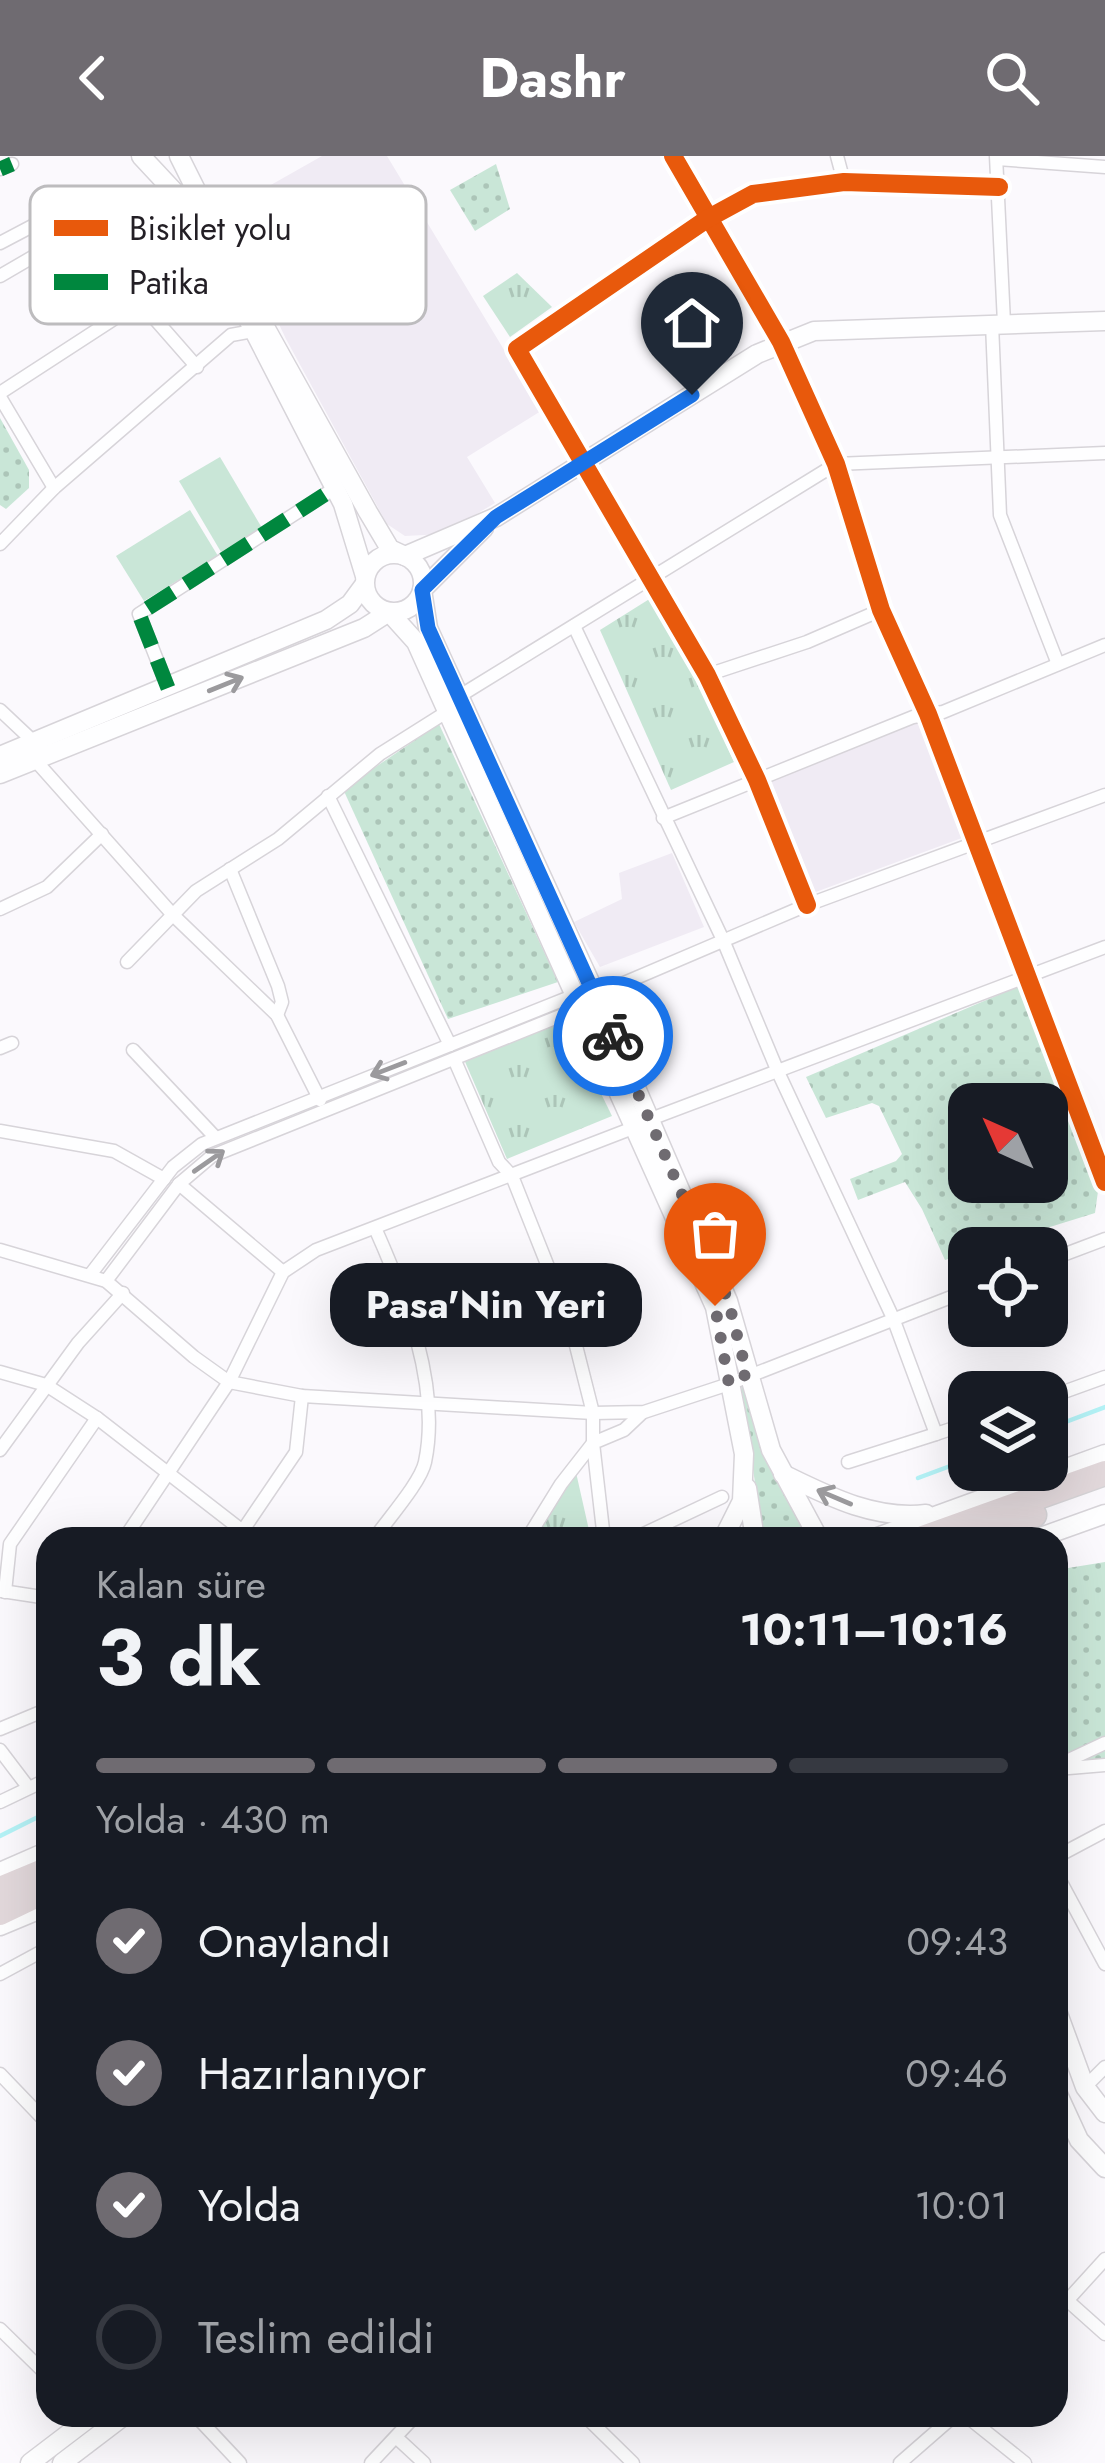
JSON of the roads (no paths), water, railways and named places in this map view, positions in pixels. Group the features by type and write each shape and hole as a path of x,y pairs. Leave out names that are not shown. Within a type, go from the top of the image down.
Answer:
{"highway":[{"path":"974,1524 1105,1473"},
{"path":"974,1524 1105,1488"},
{"path":"0,1888 36,1874"},
{"path":"0,1912 36,1909"}],"main road":[{"path":"141,156 169,186"},
{"path":"179,156 194,186"},
{"path":"0,774 34,751 326,620 350,604 370,567 386,555 405,556 496,517 781,342 814,331 1105,321"},
{"path":"249,324 334,488 372,603 389,612 416,642 451,705 640,1124 728,1300 744,1454 742,1501 729,1527"},
{"path":"264,324 390,549 420,570 428,628 451,705"},
{"path":"0,756 34,751 406,609 496,517"},
{"path":"738,1379 812,1527"},
{"path":"783,1474 842,1501 891,1515 974,1524 1105,1454"},
{"path":"744,1478 753,1527"},
{"path":"1068,1527 1105,1514"},
{"path":"0,1872 36,1856"},
{"path":"0,1926 36,1912"},
{"path":"1068,2041 1085,2087 1105,2113"},
{"path":"1068,2096 1085,2087"},
{"path":"1068,2118 1079,2140 1105,2168"},
{"path":"30,2463 76,2427"},
{"path":"62,2463 108,2427"}],"street":[{"path":"673,156 781,342 836,464 881,610 928,714 1105,1182"},
{"path":"837,156 844,182"},
{"path":"1058,664 1000,515 997,158 1105,167"},
{"path":"808,904 707,675 518,349 707,219 753,194 844,182 998,188"},
{"path":"0,243 30,228"},
{"path":"0,276 30,258"},
{"path":"54,488 0,395 107,324"},
{"path":"159,324 197,367"},
{"path":"1,542 54,488 231,335 253,331"},
{"path":"127,962 196,891 278,839 380,754 574,626 836,464 1105,453"},
{"path":"168,688 139,614 334,488"},
{"path":"707,675 807,642 881,610"},
{"path":"574,626 724,940 778,1072 893,1318 936,1434"},
{"path":"663,818 1105,645"},
{"path":"0,710 173,915 277,1015 326,1112"},
{"path":"106,1281 179,1184 212,1156 455,1061 584,999 808,904 1105,795"},
{"path":"328,796 450,1045"},
{"path":"0,909 46,887 102,834"},
{"path":"230,869 278,986 282,1002 277,1015"},
{"path":"133,1527 229,1382 283,1272 316,1250 1105,947"},
{"path":"90,1275 182,1158 215,1137 450,1045 584,999"},
{"path":"133,1050 215,1137"},
{"path":"455,1061 499,1162 512,1176 579,1350 593,1413 603,1527"},
{"path":"0,1131 114,1151 164,1179"},
{"path":"179,1184 283,1272"},
{"path":"375,1228 416,1327 426,1406 425,1466 382,1527"},
{"path":"1068,1253 1105,1239"},
{"path":"0,1250 106,1281 229,1382 302,1396 426,1406 644,1412 948,1298"},
{"path":"0,1450 77,1343 123,1293"},
{"path":"0,1372 46,1385 97,1418 172,1472 234,1527"},
{"path":"1068,1390 1105,1378"},
{"path":"250,1527 296,1452 302,1396"},
{"path":"534,1527 593,1443 624,1430 644,1412"},
{"path":"36,1596 3,1591 3,1552 97,1418"},
{"path":"848,1462 948,1430"},
{"path":"658,1527 722,1497"},
{"path":"0,1729 36,1714"},
{"path":"1068,1762 1105,1742"},
{"path":"0,1750 28,1787"},
{"path":"1068,1767 1105,1765"},
{"path":"0,1802 36,1784"},
{"path":"1068,1851 1105,1831"},
{"path":"1068,1896 1105,1964"},
{"path":"0,1974 36,1954"},
{"path":"1085,2087 1105,2067"},
{"path":"0,2074 36,2111"},
{"path":"1105,2259 1068,2301 1105,2334"},
{"path":"0,2329 36,2364"},
{"path":"206,2427 240,2463"},
{"path":"370,2463 406,2427"},
{"path":"596,2427 633,2463"},
{"path":"900,2463 941,2427"},
{"path":"980,2427 1025,2463"},
{"path":"397,2438 424,2463"}],"waterway":[{"path":"1068,1421 1105,1407"},
{"path":"918,1478 948,1467"},
{"path":"0,1836 36,1818"}],"place":[{"name":"Pasa'Nin Yeri","path":"715,1306"}]}
